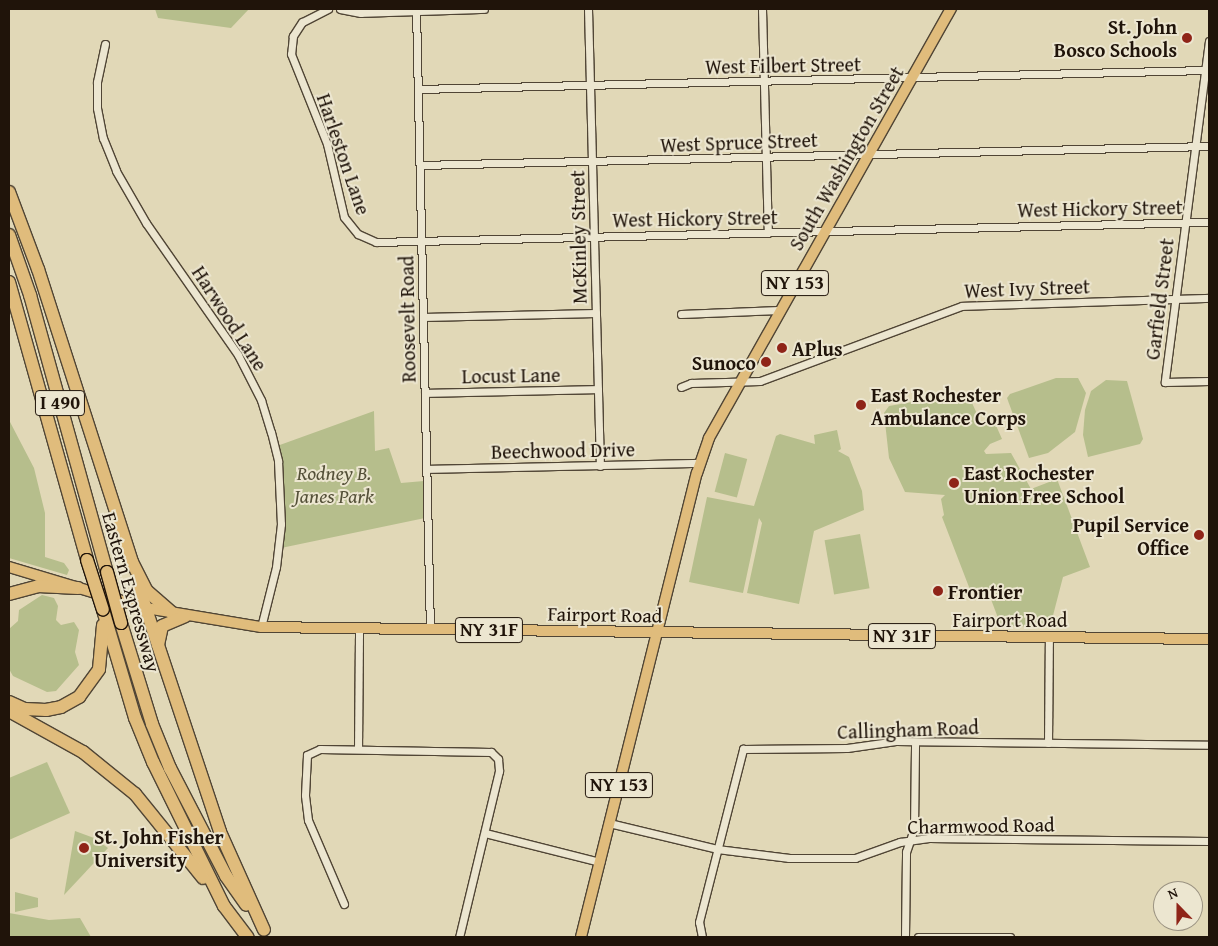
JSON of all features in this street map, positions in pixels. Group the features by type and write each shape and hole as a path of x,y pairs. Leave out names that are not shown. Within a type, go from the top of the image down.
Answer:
{"highway":[{"path":"9,192 22,226 132,562 159,653 220,832 266,934"},
{"path":"9,204 22,226"},
{"name":"Eastern Expressway","path":"9,236 30,295 121,623 152,724 170,768 226,876 266,934"},
{"name":"Eastern Expressway","path":"9,282 87,560 135,718 153,762 224,906 248,937"},
{"path":"132,562 147,591 179,615 162,626 159,653"},
{"path":"9,594 38,586 78,588"},
{"path":"9,702 26,709 46,710 61,707 79,697 100,669 103,649 103,610"},
{"path":"9,712 83,752 135,794 224,906"}],"main road":[{"name":"South Washington Street","path":"656,632 700,463 709,438 867,154 951,9"},
{"name":"Fairport Road","path":"9,567 146,608 179,615 261,626 359,629 1209,639"},
{"name":"NY 153","path":"581,937 656,632"}],"street":[{"name":"Harleston Lane","path":"328,9 302,22 293,36 291,54 327,144 344,217 358,234 376,242 422,241"},
{"path":"340,9 361,13 484,9"},
{"name":"McKinley Street","path":"588,9 600,466"},
{"path":"762,9 768,233"},
{"name":"Roosevelt Road","path":"416,10 430,629"},
{"name":"Garfield Street","path":"1209,41 1207,70 1165,382 1209,381"},
{"name":"Harwood Lane","path":"105,44 97,82 97,108 103,138 116,172 143,219 238,355 261,400 271,432 278,461 281,524 276,567 261,626"},
{"name":"West Filbert Street","path":"418,89 1207,70"},
{"name":"West Spruce Street","path":"420,165 1209,146"},
{"name":"West Hickory Street","path":"422,241 1209,222"},
{"name":"West Ivy Street","path":"681,387 691,383 760,381 955,307 1209,298"},
{"path":"681,314 779,310"},
{"path":"424,317 596,313"},
{"name":"Locust Lane","path":"425,393 598,389"},
{"name":"Beechwood Drive","path":"427,469 700,463"},
{"path":"358,749 359,629"},
{"path":"1048,743 1049,637"},
{"path":"905,937 906,852 914,829 915,742"},
{"name":"Callingham Road","path":"717,849 742,749 847,748 915,742 1209,745"},
{"path":"344,904 308,820 305,762 308,755 316,750 486,750 494,754 498,771 485,833 459,937"},
{"name":"Charmwood Road","path":"609,824 717,849 789,858 848,858 910,840 1209,840"},
{"path":"485,833 600,862"},
{"path":"702,937 699,922 717,849"},
{"path":"920,937 1010,937"}],"green space":[{"path":"155,9 249,9 231,28 158,18"},
{"path":"1056,378 1078,378 1086,393 1075,432 1048,453 1029,458 1007,398 1010,394"},
{"path":"1106,380 1127,381 1143,439 1140,444 1088,457 1083,435 1085,410 1091,391"},
{"path":"968,394 982,425 994,421 1002,439 990,444 984,451 986,454 1011,453 1031,489 1057,479 1090,567 1063,577 1050,627 1001,626 989,594 974,600 942,517 944,515 941,499 945,495 905,492 889,458 884,413 889,406 918,401 938,402"},
{"name":"Rodney B. Janes Park","path":"374,411 375,451 389,448 401,483 424,481 425,518 281,548 277,446"},
{"path":"9,420 34,468 45,513 45,557 64,563 69,570 67,575 9,558"},
{"path":"837,430 841,449 838,451 849,457 862,491 864,510 814,531 799,604 747,593 762,523 759,518 743,593 689,582 707,497 754,506 776,436 780,434 815,444 814,435"},
{"path":"725,453 747,459 737,498 715,492"},
{"path":"860,534 870,588 834,594 825,540"},
{"path":"42,595 54,598 58,606 56,620 61,625 74,622 79,630 75,652 79,665 56,691 47,692 13,676 9,669 9,629 18,621 19,610"},
{"path":"47,762 70,813 9,840 9,778"},
{"path":"75,831 94,838 108,848 64,895"},
{"path":"15,892 38,898 38,907 15,912"},
{"path":"9,913 49,920 80,918 91,937 9,937"}],"place":[{"name":"St. John Bosco Schools","path":"1187,38"},
{"name":"APlus","path":"782,348"},
{"name":"Sunoco","path":"766,362"},
{"name":"East Rochester Ambulance Corps","path":"861,405"},
{"name":"East Rochester Union Free School","path":"954,483"},
{"name":"Pupil Service Office","path":"1199,535"},
{"name":"Frontier","path":"938,591"},
{"name":"St. John Fisher University","path":"84,848"}]}
